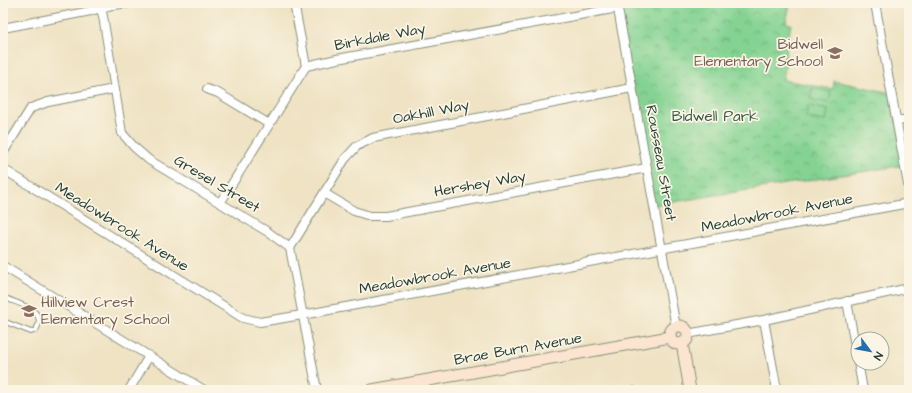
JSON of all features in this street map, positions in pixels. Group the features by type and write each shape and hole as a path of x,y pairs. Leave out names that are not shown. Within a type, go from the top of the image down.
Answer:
{"street":[{"path":"3,28 100,6 132,3"},
{"path":"220,203 306,66 294,3"},
{"path":"875,3 909,190"},
{"name":"Birkdale Way","path":"306,66 617,5"},
{"name":"Rousseau Street","path":"617,5 676,327"},
{"name":"Gresel Street","path":"100,6 103,16 122,133 134,147 149,160 268,232 290,248"},
{"name":"Oakhill Way","path":"290,248 345,159 357,146 373,138 632,88"},
{"path":"3,153 31,108 48,102 114,89"},
{"path":"207,89 218,93 269,124"},
{"path":"897,121 909,119"},
{"name":"Hershey Way","path":"324,193 354,211 370,216 386,216 647,168"},
{"name":"Meadowbrook Avenue","path":"3,169 243,318 260,322 662,250 909,202"},
{"path":"290,248 317,390"},
{"path":"3,266 204,390"},
{"path":"690,390 684,339 683,328 676,327 671,332 670,337 673,342 679,344 684,339 846,301 909,288"},
{"path":"846,301 862,390"},
{"path":"764,320 777,390"},
{"name":"Brae Burn Avenue","path":"372,390 670,337"},
{"path":"129,390 149,356"}],"lane":[{"path":"3,297 33,310 38,315 39,321 36,330 32,332 3,322"}],"green space":[{"name":"Bidwell Park","path":"617,3 790,3 786,23 791,24 784,62 786,63 783,80 833,89 834,81 892,93 905,165 654,205"},
{"path":"812,88 831,92 829,103 810,99"},
{"path":"808,106 828,110 826,121 806,118"}],"place":[{"name":"Bidwell Elementary School","path":"835,53"},
{"name":"Hillview Crest Elementary School","path":"29,311"}]}
